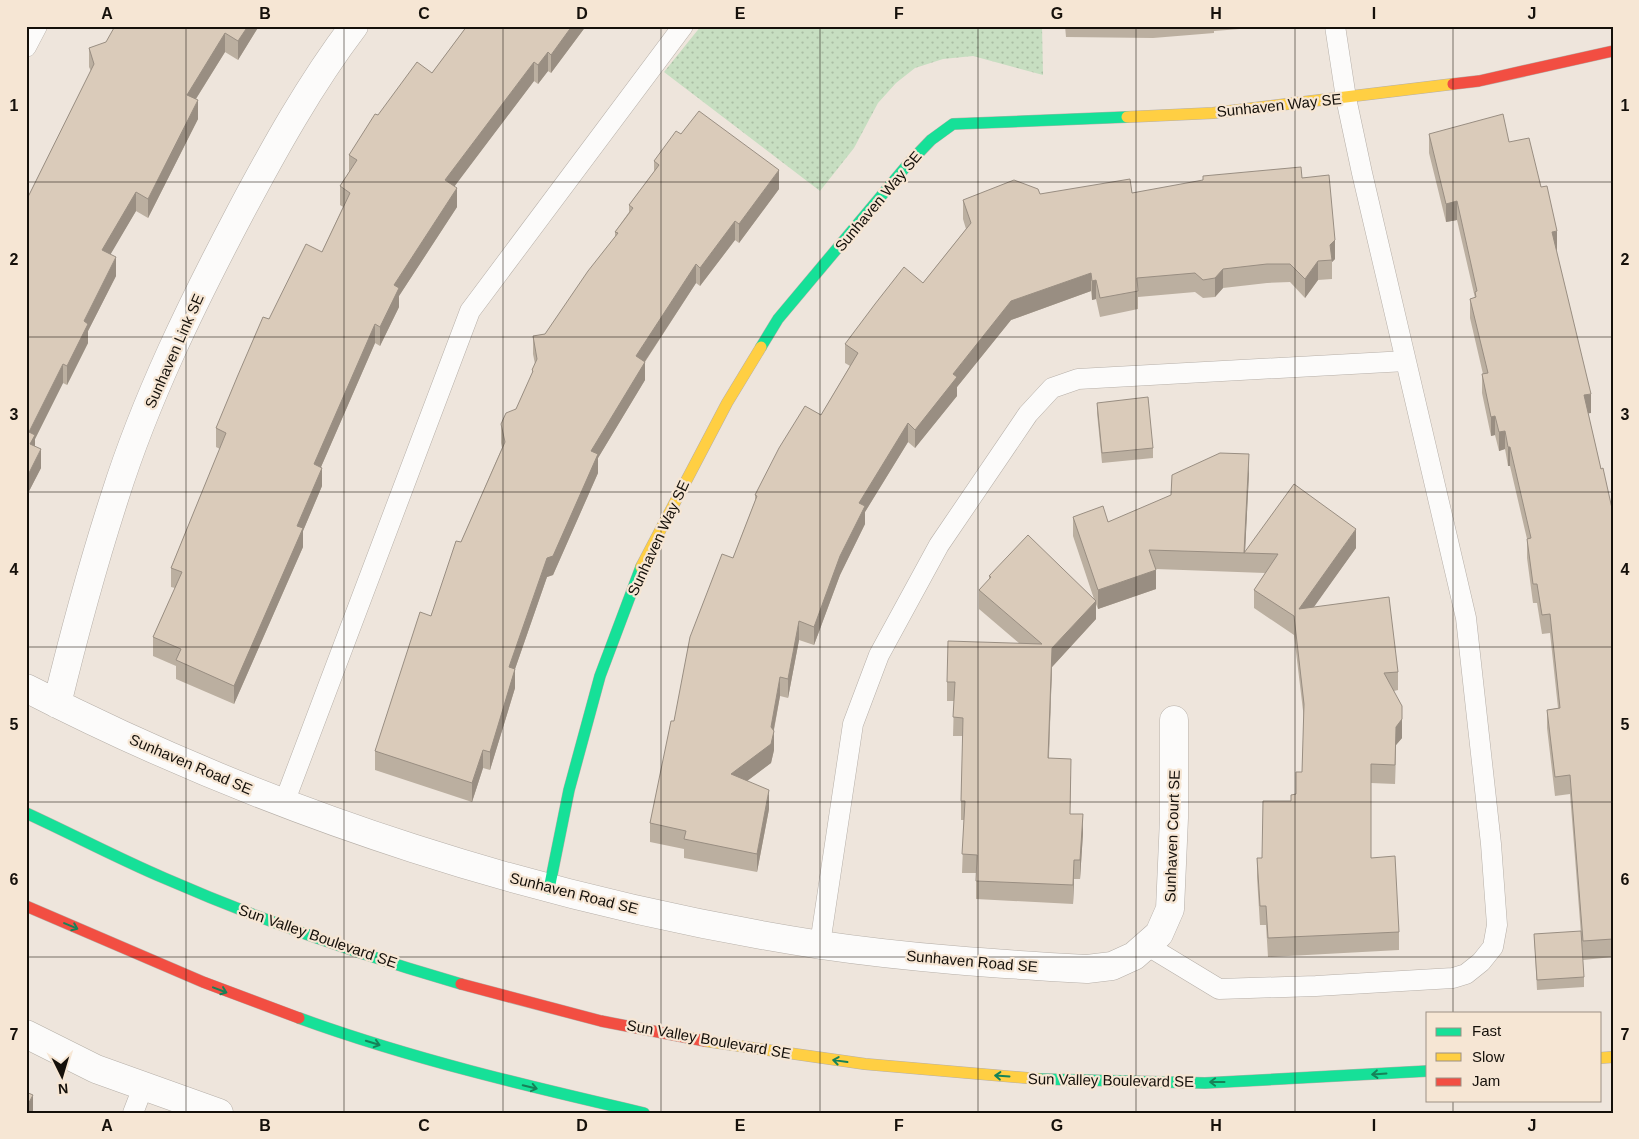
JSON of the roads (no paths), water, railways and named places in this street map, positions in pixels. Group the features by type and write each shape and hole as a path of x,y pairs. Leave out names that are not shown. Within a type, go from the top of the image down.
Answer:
{"main road":[{"name":"Sunhaven Way SE","path":"549,889 569,790 600,676 638,574 664,520 726,402 778,319 908,164 931,140 953,124 1212,113 1479,81 1613,51"},
{"name":"Sun Valley Boulevard SE","path":"26,813 163,877 334,943 433,976 520,999 600,1019 702,1040 859,1064 1046,1079 1134,1082 1228,1082 1426,1071"},
{"path":"26,906 203,983 352,1037 457,1068 644,1113"}],"street":[{"name":"Sunhaven Link SE","path":"57,704 79,616 115,495 150,403 213,264 268,159 337,49 354,26"},
{"name":"Sunhaven Road SE","path":"26,688 155,749 284,803 418,850 549,889 663,915 820,944 903,956 1087,969 1112,966 1134,956 1148,946"},
{"name":"Sunhaven Court SE","path":"1148,946 1159,934 1170,909 1174,818 1174,720"},
{"path":"26,1034 96,1069 219,1113"}],"lane":[{"path":"26,47 37,26"},
{"path":"284,803 470,311 683,26"},
{"path":"1148,946 1220,989 1316,986 1453,978 1466,974 1481,962 1493,947 1497,925 1491,844 1466,618 1346,98 1335,26"},
{"path":"820,944 853,724 879,655 939,545 1028,414 1052,388 1078,379 1406,361"},
{"path":"133,1113 143,1087"}]}
